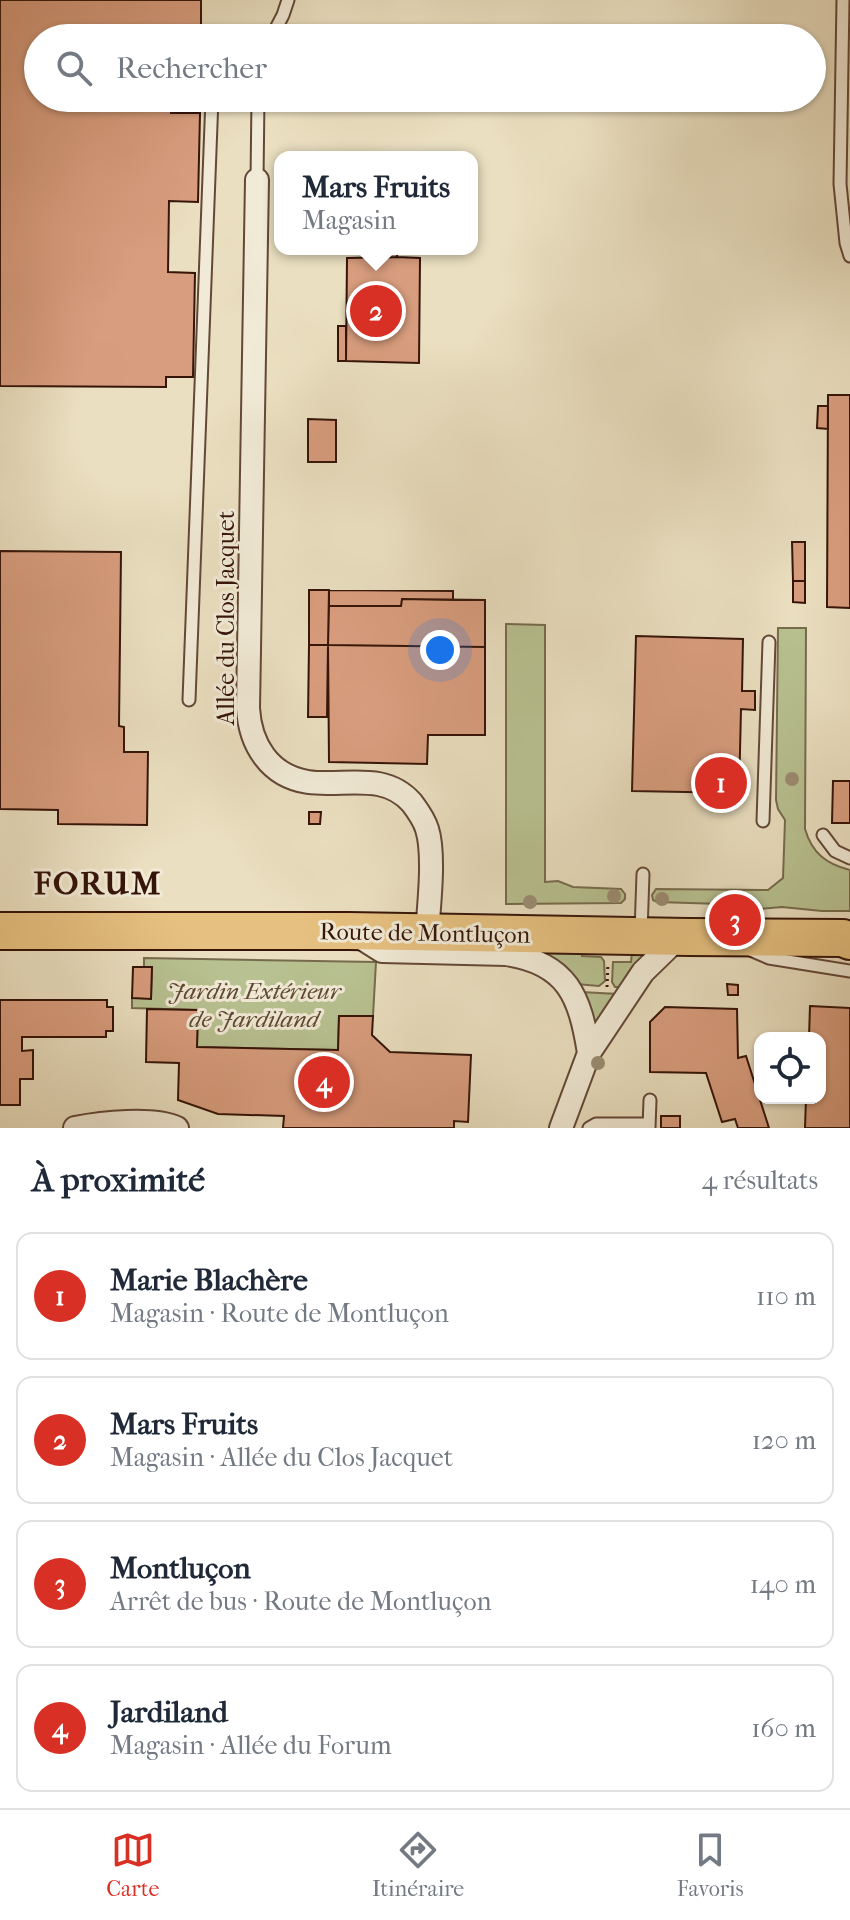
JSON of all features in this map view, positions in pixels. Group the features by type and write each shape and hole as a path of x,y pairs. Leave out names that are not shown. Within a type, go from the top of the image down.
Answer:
{"main road":[{"name":"Route de Montluçon","path":"2,930 722,937 848,946"}],"street":[{"name":"Allée du Clos Jacquet","path":"257,180 249,725 261,753 285,774 310,782 381,784 408,799 427,828 430,848 427,933"},
{"path":"349,931 382,951 506,954 540,962 573,992 589,1053"},
{"path":"561,1128 589,1053 643,972 679,937"},
{"path":"75,1128 94,1124 137,1123 167,1123 177,1128"}],"lane":[{"path":"278,24 288,0"},
{"path":"843,0 840,184 850,256"},
{"path":"189,700 211,112"},
{"path":"257,180 258,112"},
{"path":"763,821 769,642"},
{"path":"823,835 835,851 850,858"},
{"path":"640,937 643,874"},
{"path":"589,1128 596,1124 649,1126 650,1100"}],"path":[{"path":"606,991 608,952"}],"green space":[{"path":"506,624 545,625 545,882 558,881 573,887 621,889 625,899 621,903 506,904"},
{"path":"778,628 806,628 805,829 821,856 850,870 850,911 782,907 721,912 721,904 657,902 652,895 656,889 768,890 783,878 785,820 776,800"},
{"path":"537,950 582,950 582,956 601,957 605,981 599,986 576,984"},
{"path":"632,952 652,952 622,987 615,987 612,982 613,962 631,962"},
{"name":"Jardin Extérieur de Jardiland","path":"144,958 376,962 373,1016 339,1016 338,1050 197,1047 198,1010 132,1008 132,998 151,998 152,968 144,967"},
{"path":"581,992 617,994 594,1028"}],"building":[{"path":"0,0 201,0 201,24 24,24 24,112 200,113 198,202 169,201 168,272 195,273 193,377 166,377 166,387 0,386"},
{"path":"379,255 397,255 397,257 379,258"},
{"path":"347,258 420,258 419,363 346,361"},
{"path":"338,326 346,326 346,361 338,361"},
{"path":"828,395 850,395 850,608 827,607"},
{"path":"818,406 828,406 828,429 817,428"},
{"path":"308,419 336,420 336,462 308,462"},
{"path":"226,541 236,541 236,552 225,552"},
{"path":"792,542 805,542 805,581 793,581"},
{"path":"0,551 121,552 119,726 124,727 124,752 148,752 147,825 58,824 58,810 0,809"},
{"path":"793,581 805,581 805,603 793,602"},
{"path":"309,590 329,590 328,645 309,645"},
{"path":"329,590 453,591 453,600 402,599 401,606 329,606"},
{"path":"402,599 485,600 485,647 328,645 329,606 401,606"},
{"path":"636,636 743,639 742,691 755,691 755,710 741,709 739,793 632,791"},
{"path":"309,645 328,645 327,717 308,717"},
{"path":"328,645 485,647 485,735 428,735 427,764 329,762"},
{"path":"833,781 850,781 850,823 832,823"},
{"path":"309,812 321,812 320,824 309,824"},
{"path":"133,967 152,967 151,999 132,998"},
{"path":"727,984 738,985 738,995 728,995"},
{"path":"0,1000 107,1000 107,1007 113,1007 113,1031 106,1031 106,1037 22,1037 22,1051 33,1050 33,1079 20,1079 20,1105 0,1105"},
{"path":"810,1006 850,1008 850,1128 805,1128 806,1104 826,1104 826,1032 809,1032"},
{"path":"665,1007 737,1009 738,1058 746,1056 754,1081 754,1104 761,1104 769,1128 738,1128 735,1119 722,1122 706,1073 650,1072 650,1022"},
{"path":"147,1009 198,1010 197,1047 338,1050 339,1016 373,1016 372,1035 390,1052 471,1055 468,1122 454,1121 454,1128 283,1128 284,1116 218,1114 178,1100 179,1063 146,1062"},
{"path":"661,1116 680,1116 680,1128 661,1128"}],"place":[{"name":"Mars Fruits","path":"376,311"},
{"name":"Marie Blachère","path":"721,783"},
{"name":"Montluçon","path":"735,920"},
{"name":"Jardiland","path":"324,1082"}],"district":[{"name":"FORUM","path":"98,883"}]}
